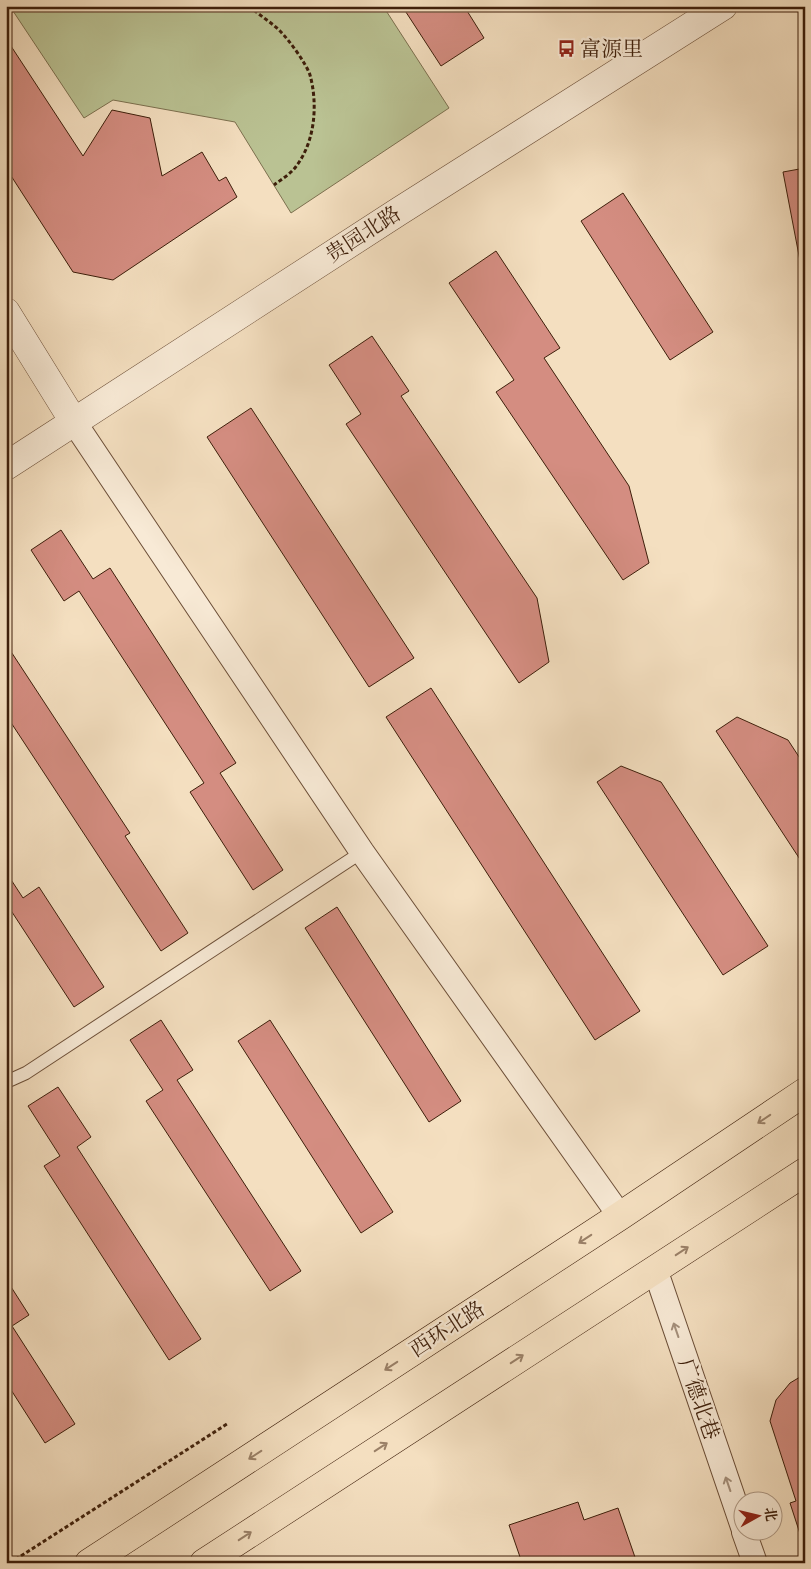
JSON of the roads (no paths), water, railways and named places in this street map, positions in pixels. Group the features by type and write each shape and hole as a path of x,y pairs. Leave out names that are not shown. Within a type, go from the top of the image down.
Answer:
{"main road":[{"name":"西环北路","path":"89,1563 620,1216 805,1092"},
{"path":"204,1563 805,1172"}],"street":[{"name":"贵园北路","path":"6,466 398,212 722,6"},
{"path":"6,312 74,422 362,852 620,1216"},
{"name":"广德北巷","path":"655,1269 734,1502"},
{"name":"广德北巷","path":"748,1542 755,1563"}],"lane":[{"path":"6,1082 26,1073 362,852"}],"place":[{"name":"富源里","path":"566,49"}]}
